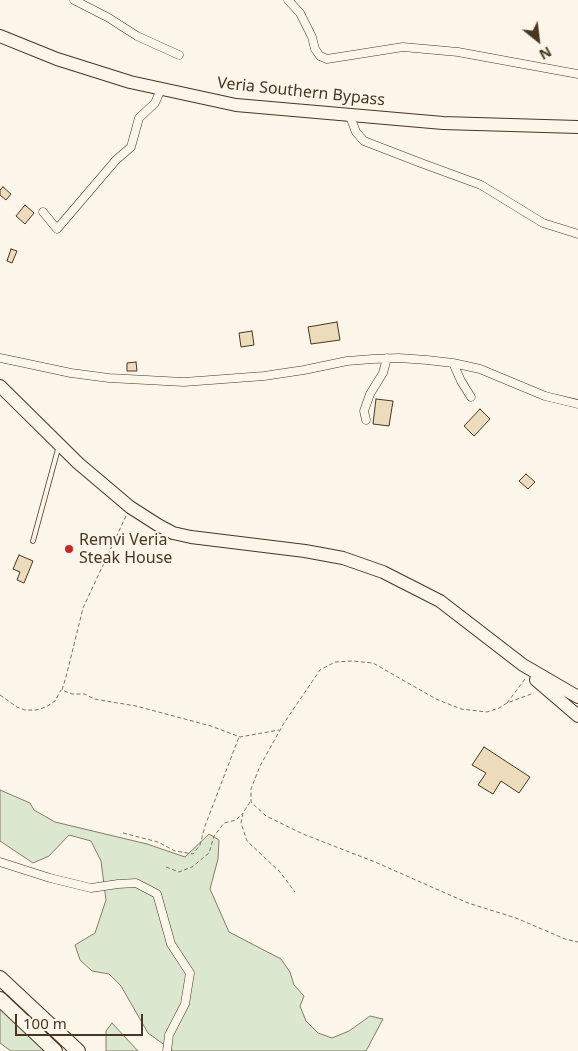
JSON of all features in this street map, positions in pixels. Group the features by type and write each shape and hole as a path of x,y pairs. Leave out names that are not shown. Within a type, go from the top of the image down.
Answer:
{"highway":[{"path":"0,978 78,1051"},
{"path":"0,999 56,1051"}],"main road":[{"name":"Veria Southern Bypass","path":"0,36 58,59 130,82 236,105 443,123 578,127"},
{"path":"0,386 59,444 130,507 158,525 174,533 190,537 305,551 343,558 384,572 440,601 526,670 578,716"},
{"path":"526,670 578,698"}],"street":[{"path":"74,0 109,18 137,36 179,55"},
{"path":"288,0 300,13 312,37 315,49 320,56 327,59 403,47 458,52 578,74"},
{"path":"43,212 57,229 116,160 131,147 139,118 155,103 162,90"},
{"path":"349,114 356,132 364,141 481,185 543,223 578,234"},
{"path":"0,358 71,373 109,378 184,382 264,376 347,361 399,358 453,363 480,369 545,396 578,404"},
{"path":"366,420 364,411 370,394 383,373 387,358"},
{"path":"453,363 470,397"},
{"path":"0,862 50,878 91,888 136,883 157,894 171,944 190,973 185,1004 169,1035 167,1051"}],"lane":[{"path":"33,541 59,444"}],"path":[{"path":"0,695 17,707 25,710 36,710 46,707 55,701 62,690 66,677 83,608 130,507"},
{"path":"166,867 179,872 192,867 209,853 214,836 224,824 236,820 243,813 251,802 251,789 260,766 280,730 320,670 335,662 373,663 436,699 461,709 487,712 546,688"},
{"path":"507,703 526,670"},
{"path":"62,690 72,694 85,694 94,699 136,706 212,726 240,737 280,730"},
{"path":"123,833 193,854 200,845 240,737"},
{"path":"251,802 266,816 303,834 375,862 468,903 516,918 578,942"},
{"path":"243,813 241,823 247,841 280,872 295,892"}],"green space":[{"path":"0,790 30,803 34,810 55,822 147,844 185,857 209,834 219,840 218,859 210,889 229,932 281,959 290,972 294,985 304,996 300,1006 306,1021 318,1033 332,1038 349,1031 370,1016 383,1019 366,1051 173,1051 148,1033 121,986 109,974 92,971 80,960 75,945 95,933 106,900 101,861 91,841 69,835 49,856 33,863 0,841"},
{"path":"0,1005 51,1051 11,1051 0,1043"},
{"path":"112,1023 138,1051 106,1051 106,1031"}],"building":[{"path":"3,187 11,194 6,200 0,195 0,190"},
{"path":"25,205 34,213 25,224 16,216"},
{"path":"11,249 17,251 12,263 7,261"},
{"path":"337,322 340,340 311,344 308,327"},
{"path":"252,331 254,345 241,347 239,333"},
{"path":"136,362 137,371 127,371 127,363"},
{"path":"376,399 393,401 389,426 373,424"},
{"path":"480,409 490,419 474,436 464,426"},
{"path":"526,474 535,482 528,489 519,481"},
{"path":"19,555 33,561 24,583 17,580 20,572 13,569"},
{"path":"484,747 530,777 519,793 501,781 493,794 478,785 486,773 472,765"}],"place":[{"name":"Remvi Veria Steak House","path":"69,549"}]}
